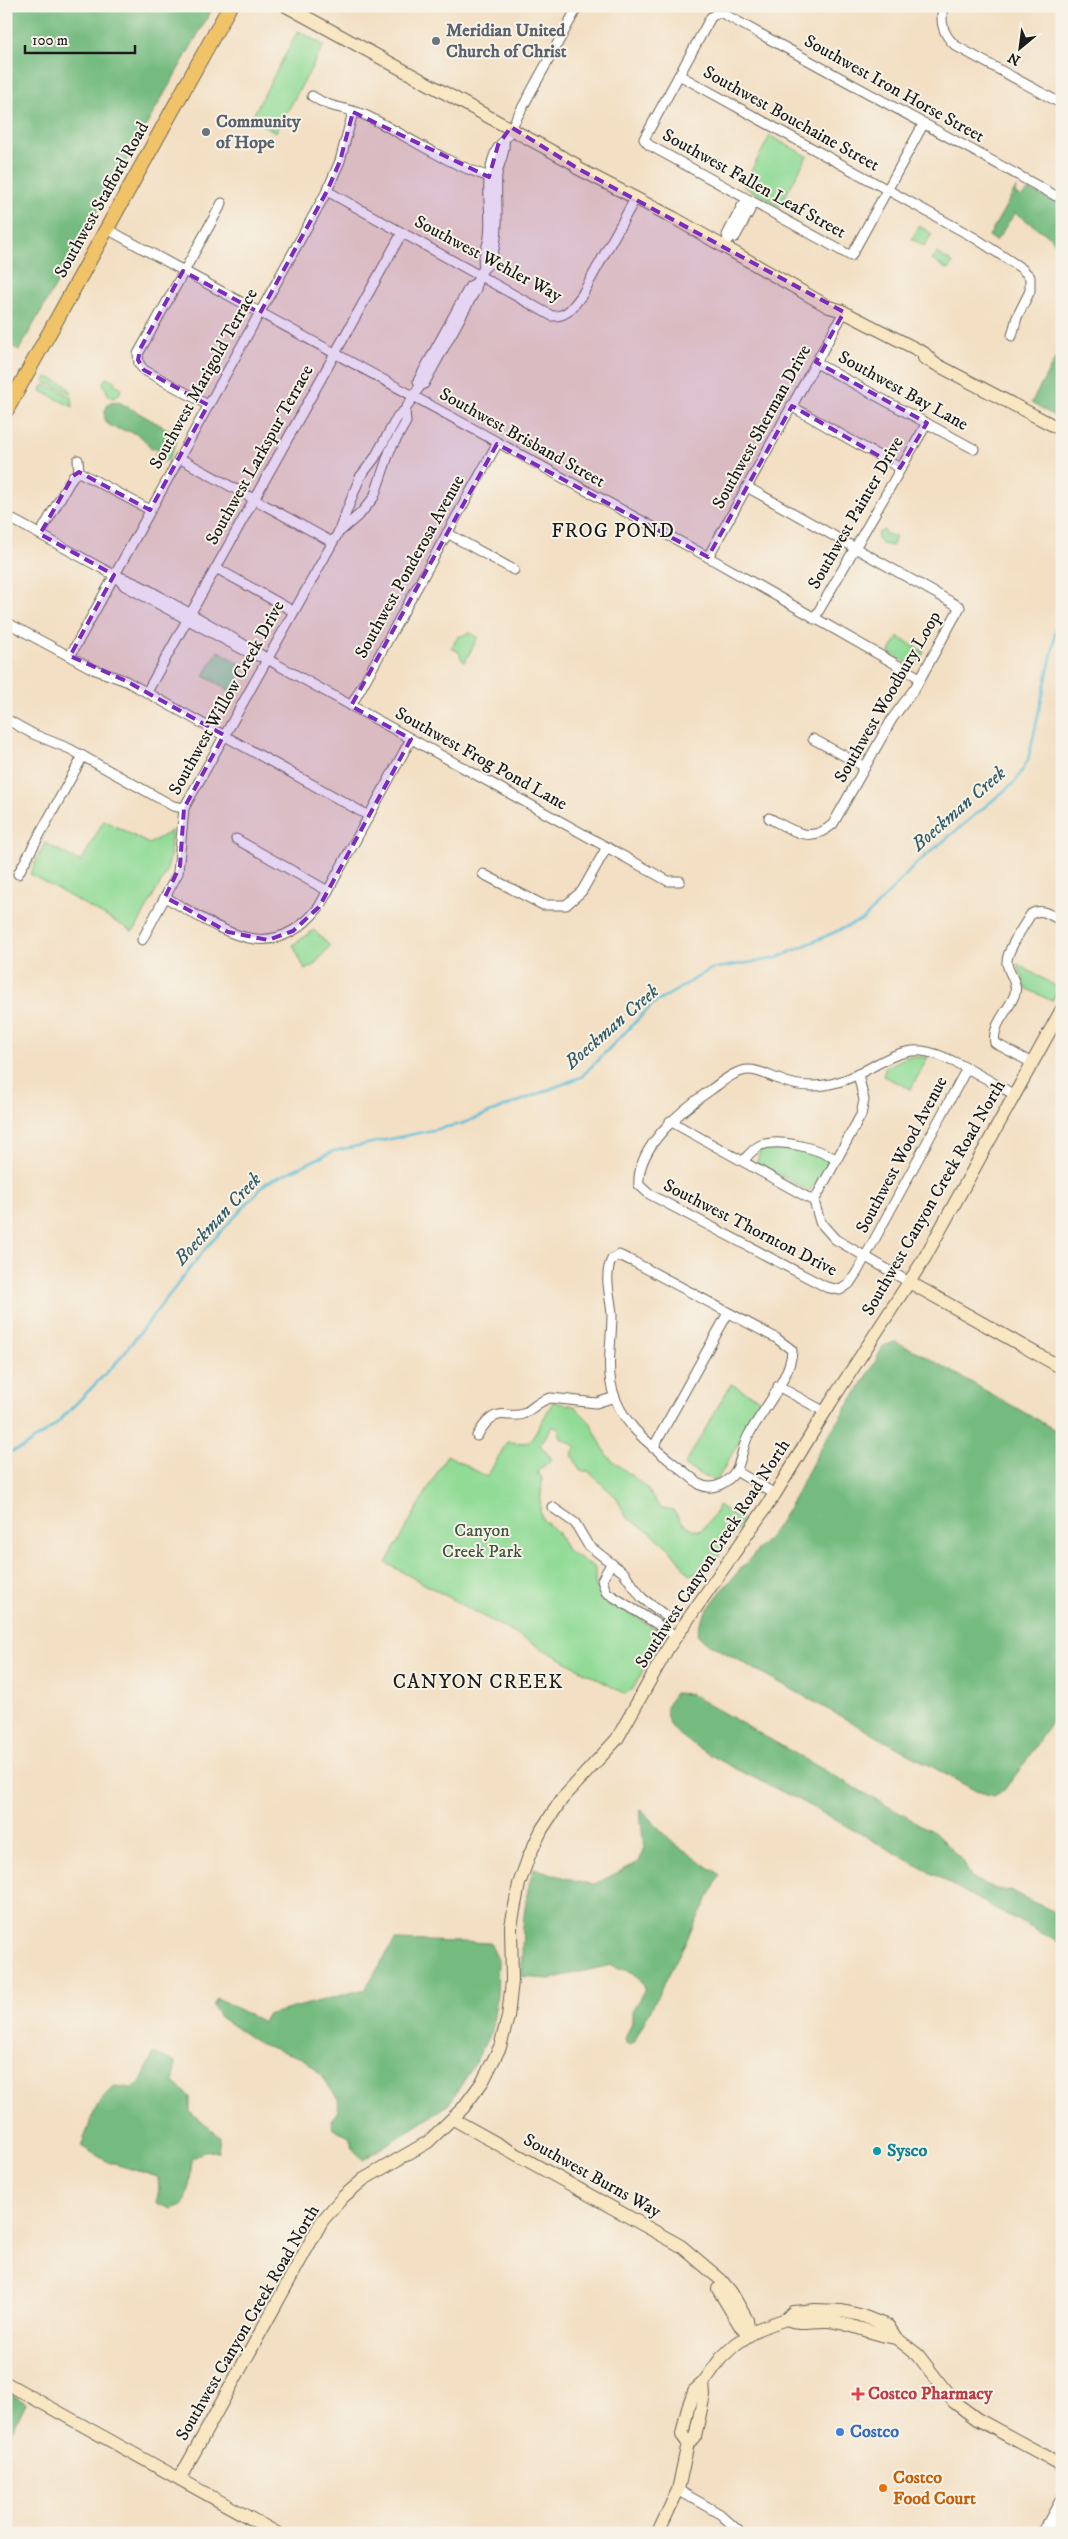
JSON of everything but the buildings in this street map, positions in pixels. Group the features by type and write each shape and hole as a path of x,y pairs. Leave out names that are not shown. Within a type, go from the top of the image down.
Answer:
{"main road":[{"name":"Southwest Stafford Road","path":"6,411 230,6"},
{"path":"286,6 575,164 582,164 621,185 623,190 727,243 789,282 796,282 832,302 842,311 900,342 902,346 1062,430"},
{"name":"Southwest Canyon Creek Road North","path":"180,2478 322,2221 351,2189 378,2170 428,2142 454,2119 483,2081 502,2039 511,1990 510,1942 513,1911 519,1884 532,1847 556,1807 621,1733 676,1636 775,1494 825,1412 909,1282 1062,1009"},
{"path":"909,1282 1062,1368"},
{"name":"Southwest Burns Way","path":"454,2119 666,2236 694,2257 708,2272 721,2280 740,2306 747,2320 749,2335"},
{"path":"658,2533 678,2490 688,2443 682,2435 688,2407 694,2391 703,2383 722,2358 749,2335 786,2319 793,2312 805,2310 842,2311 878,2321 888,2326 896,2338 918,2356 954,2402 966,2412 1062,2465"},
{"path":"6,2383 277,2533"}],"street":[{"name":"Southwest Willow Creek Drive","path":"484,267 482,262 489,239 491,217 490,177 498,145 504,141 578,6"},
{"path":"943,6 943,28 949,40 956,46 1062,104"},
{"name":"Southwest Iron Horse Street","path":"680,76 711,17 716,12 722,12 1056,196"},
{"name":"Southwest Fallen Leaf Street","path":"680,76 644,139 648,145 851,256 887,190"},
{"name":"Southwest Bouchaine Street","path":"680,76 975,238 1027,273 1031,282 1030,291 1017,317 1012,336"},
{"path":"312,96 327,106 367,116 456,164 490,177"},
{"name":"Southwest Marigold Terrace","path":"70,656 327,191 340,161 353,112"},
{"path":"887,190 924,124"},
{"name":"Southwest Willow Creek Drive","path":"142,940 180,866 184,808 338,533 360,477 374,458 398,416 405,410 420,386 424,384 476,289 484,267 489,264 493,255 498,230 497,175 505,147 504,141"},
{"name":"Southwest Wehler Way","path":"327,191 402,233 478,280 552,316 566,314 582,295 636,197"},
{"path":"727,243 735,237 750,210 750,201"},
{"path":"208,405 144,370 138,360 140,349 222,203"},
{"name":"Southwest Brisband Street","path":"107,229 497,444 708,557 920,678"},
{"name":"Southwest Larkspur Terrace","path":"147,692 402,233"},
{"name":"Southwest Sherman Drive","path":"708,557 816,363 842,311"},
{"name":"Southwest Bay Lane","path":"816,363 974,449"},
{"path":"792,406 900,468"},
{"name":"Southwest Willow Creek Drive","path":"338,533 361,513 374,497 390,450 406,422 405,410"},
{"name":"Southwest Painter Drive","path":"814,618 927,423"},
{"name":"Southwest Ponderosa Avenue","path":"351,706 497,444"},
{"path":"179,458 332,542"},
{"path":"78,460 79,472"},
{"path":"79,472 150,510"},
{"path":"40,534 73,476 79,472"},
{"name":"Southwest Woodbury Loop","path":"747,487 960,607 920,678 892,719 837,818 826,831 816,835 802,834 769,818"},
{"name":"Southwest Frog Pond Lane","path":"6,516 114,575 128,579 253,656 267,658 668,882 680,881"},
{"path":"447,534 514,570"},
{"path":"216,568 293,611"},
{"path":"6,622 70,656 147,692 369,816"},
{"path":"6,718 33,734 83,756 173,806 184,808"},
{"path":"165,897 228,932 256,940 282,937 303,924 319,907 411,739"},
{"path":"813,739 865,767"},
{"path":"18,874 83,756"},
{"path":"236,839 328,891"},
{"path":"483,874 542,905 566,905 582,891 607,847"},
{"path":"1032,1063 995,1043 994,1037 1015,993 1016,986 1008,968 1008,956 1031,914 1037,910 1042,910 1062,921"},
{"name":"Southwest Thornton Drive","path":"866,1256 845,1287 833,1290 649,1194 639,1185 638,1176 650,1151 670,1121 715,1087 742,1071 756,1071 792,1084 811,1086 838,1082 903,1052 915,1050 934,1053 1015,1095"},
{"name":"Southwest Wood Avenue","path":"866,1256 966,1070"},
{"path":"814,1201 864,1107 858,1074"},
{"path":"670,1121 744,1160 814,1201 819,1219 830,1234 909,1282"},
{"path":"744,1160 760,1145 775,1143 820,1150 837,1160"},
{"path":"619,1255 624,1257 728,1313 776,1338 792,1350 792,1358 749,1435 736,1471 717,1486 704,1487 653,1448 636,1432 615,1396 610,1376 612,1312 607,1275 612,1259 619,1255"},
{"path":"653,1448 728,1313"},
{"path":"778,1386 825,1412"},
{"path":"478,1436 484,1425 492,1417 506,1414 517,1416 544,1400 596,1403 615,1396"},
{"path":"736,1471 775,1494"},
{"path":"552,1506 575,1523 588,1545 624,1573 642,1598 666,1616"},
{"path":"611,1564 602,1580 606,1592 676,1636"},
{"path":"678,2490 720,2514 741,2533"},
{"path":"1042,2533 1062,2498"},
{"path":"1050,2533 1062,2512"}],"highlighted area":[{"path":"353,112 489,177 498,145 511,127 577,168 844,312 816,362 927,423 900,468 792,406 708,557 497,444 351,706 411,739 319,907 293,931 268,940 228,932 165,897 180,866 184,808 224,735 126,681 70,656 114,575 40,534 73,476 79,472 150,510 208,405 144,370 138,360 140,349 183,271 260,313 327,191 340,161"}],"green space":[{"path":"6,6 214,6 19,350 6,342"},
{"path":"298,31 324,45 276,132 251,119"},
{"path":"770,136 807,156 780,206 743,186"},
{"path":"1016,188 1015,194 1021,197 1029,190 1047,198 1059,198 1062,192 1062,250 1049,236 1015,213 996,241 989,236"},
{"path":"919,226 932,234 924,246 912,239"},
{"path":"937,253 953,263 948,270 932,260"},
{"path":"1062,347 1062,420 1031,403"},
{"path":"47,377 66,385 72,393 44,382"},
{"path":"106,378 115,381 114,384 122,388 118,396 112,398 108,394 103,383"},
{"path":"43,385 72,397 73,407 41,391"},
{"path":"119,402 178,435 164,448 151,449 139,436 111,426 106,422 105,412 109,403"},
{"path":"177,441 168,460 162,462 154,454"},
{"path":"884,530 886,534 896,537 892,546 883,544 879,540 877,534"},
{"path":"470,633 478,637 465,662 462,660 459,652 451,648 458,637"},
{"path":"898,637 924,652 915,665 911,665 889,653"},
{"path":"218,651 245,667 233,692 204,676"},
{"path":"104,820 149,844 171,831 170,858 166,873 136,928 132,931 30,874 45,843 81,862"},
{"path":"314,930 330,946 314,965 305,970 293,945"},
{"path":"1017,964 1059,988 1052,1001 1025,988"},
{"path":"907,1057 928,1057 911,1089 883,1076 886,1067"},
{"path":"760,1148 796,1148 828,1156 825,1175 809,1191 757,1163"},
{"path":"895,1342 916,1351 1062,1434 1062,1704 1024,1764 1004,1790 994,1796 976,1791 704,1641 697,1634 708,1609 776,1528 825,1441 863,1383 883,1346"},
{"path":"731,1384 762,1401 716,1482 684,1466"},
{"name":"Canyon Creek Park","path":"553,1402 574,1406 590,1422 607,1456 648,1489 659,1507 673,1510 688,1527 701,1531 716,1512 718,1505 743,1521 703,1577 700,1573 689,1574 669,1548 650,1532 627,1518 616,1497 588,1471 580,1471 572,1454 577,1447 561,1438 558,1428 552,1427 540,1445 552,1459 537,1472 542,1478 540,1511 543,1520 557,1532 567,1550 595,1568 595,1584 600,1593 657,1630 661,1636 633,1689 625,1694 386,1563 447,1455 487,1477 507,1442 527,1443 532,1439"},
{"path":"675,1693 690,1694 935,1833 963,1861 971,1878 996,1889 1014,1892 1062,1916 1062,1944 827,1815 695,1746 672,1727 667,1718 669,1701"},
{"path":"640,1809 675,1844 720,1875 634,2043 627,2045 625,2039 632,2022 632,2011 645,1989 641,1980 631,1972 611,1965 549,1979 522,1977 523,1935 527,1895 534,1868 577,1882 595,1884 639,1862 644,1850"},
{"path":"395,1940 490,1943 498,1960 497,1994 492,2029 474,2065 449,2104 363,2160 353,2149 349,2136 333,2129 331,2120 338,2111 339,2100 315,2068 302,2058 260,2044 220,2017 213,2006 217,1998 263,2022 267,2015 365,1989"},
{"path":"154,2053 175,2062 174,2082 190,2097 190,2112 220,2137 218,2151 203,2152 192,2159 190,2182 184,2204 172,2209 156,2203 159,2190 158,2177 108,2162 81,2146 98,2103 114,2086 132,2088 141,2081"},
{"path":"6,2392 26,2403 6,2443"}],"waterway":[{"name":"Boeckman Creek","path":"6,1453 23,1448 54,1426 117,1362 205,1249 266,1183 334,1151 461,1124 581,1077 652,1005 711,969 777,958 864,919 917,863 1016,781 1028,760 1052,653 1062,590"}],"place":[{"name":"Meridian United Church of Christ","path":"436,41"},
{"name":"Community of Hope","path":"206,132"},
{"name":"Sysco","path":"877,2151"},
{"name":"Costco Pharmacy","path":"858,2394"},
{"name":"Costco","path":"840,2432"},
{"name":"Costco Food Court","path":"883,2488"}],"district":[{"name":"FROG POND","path":"613,531"},
{"name":"CANYON CREEK","path":"478,1682"}]}
